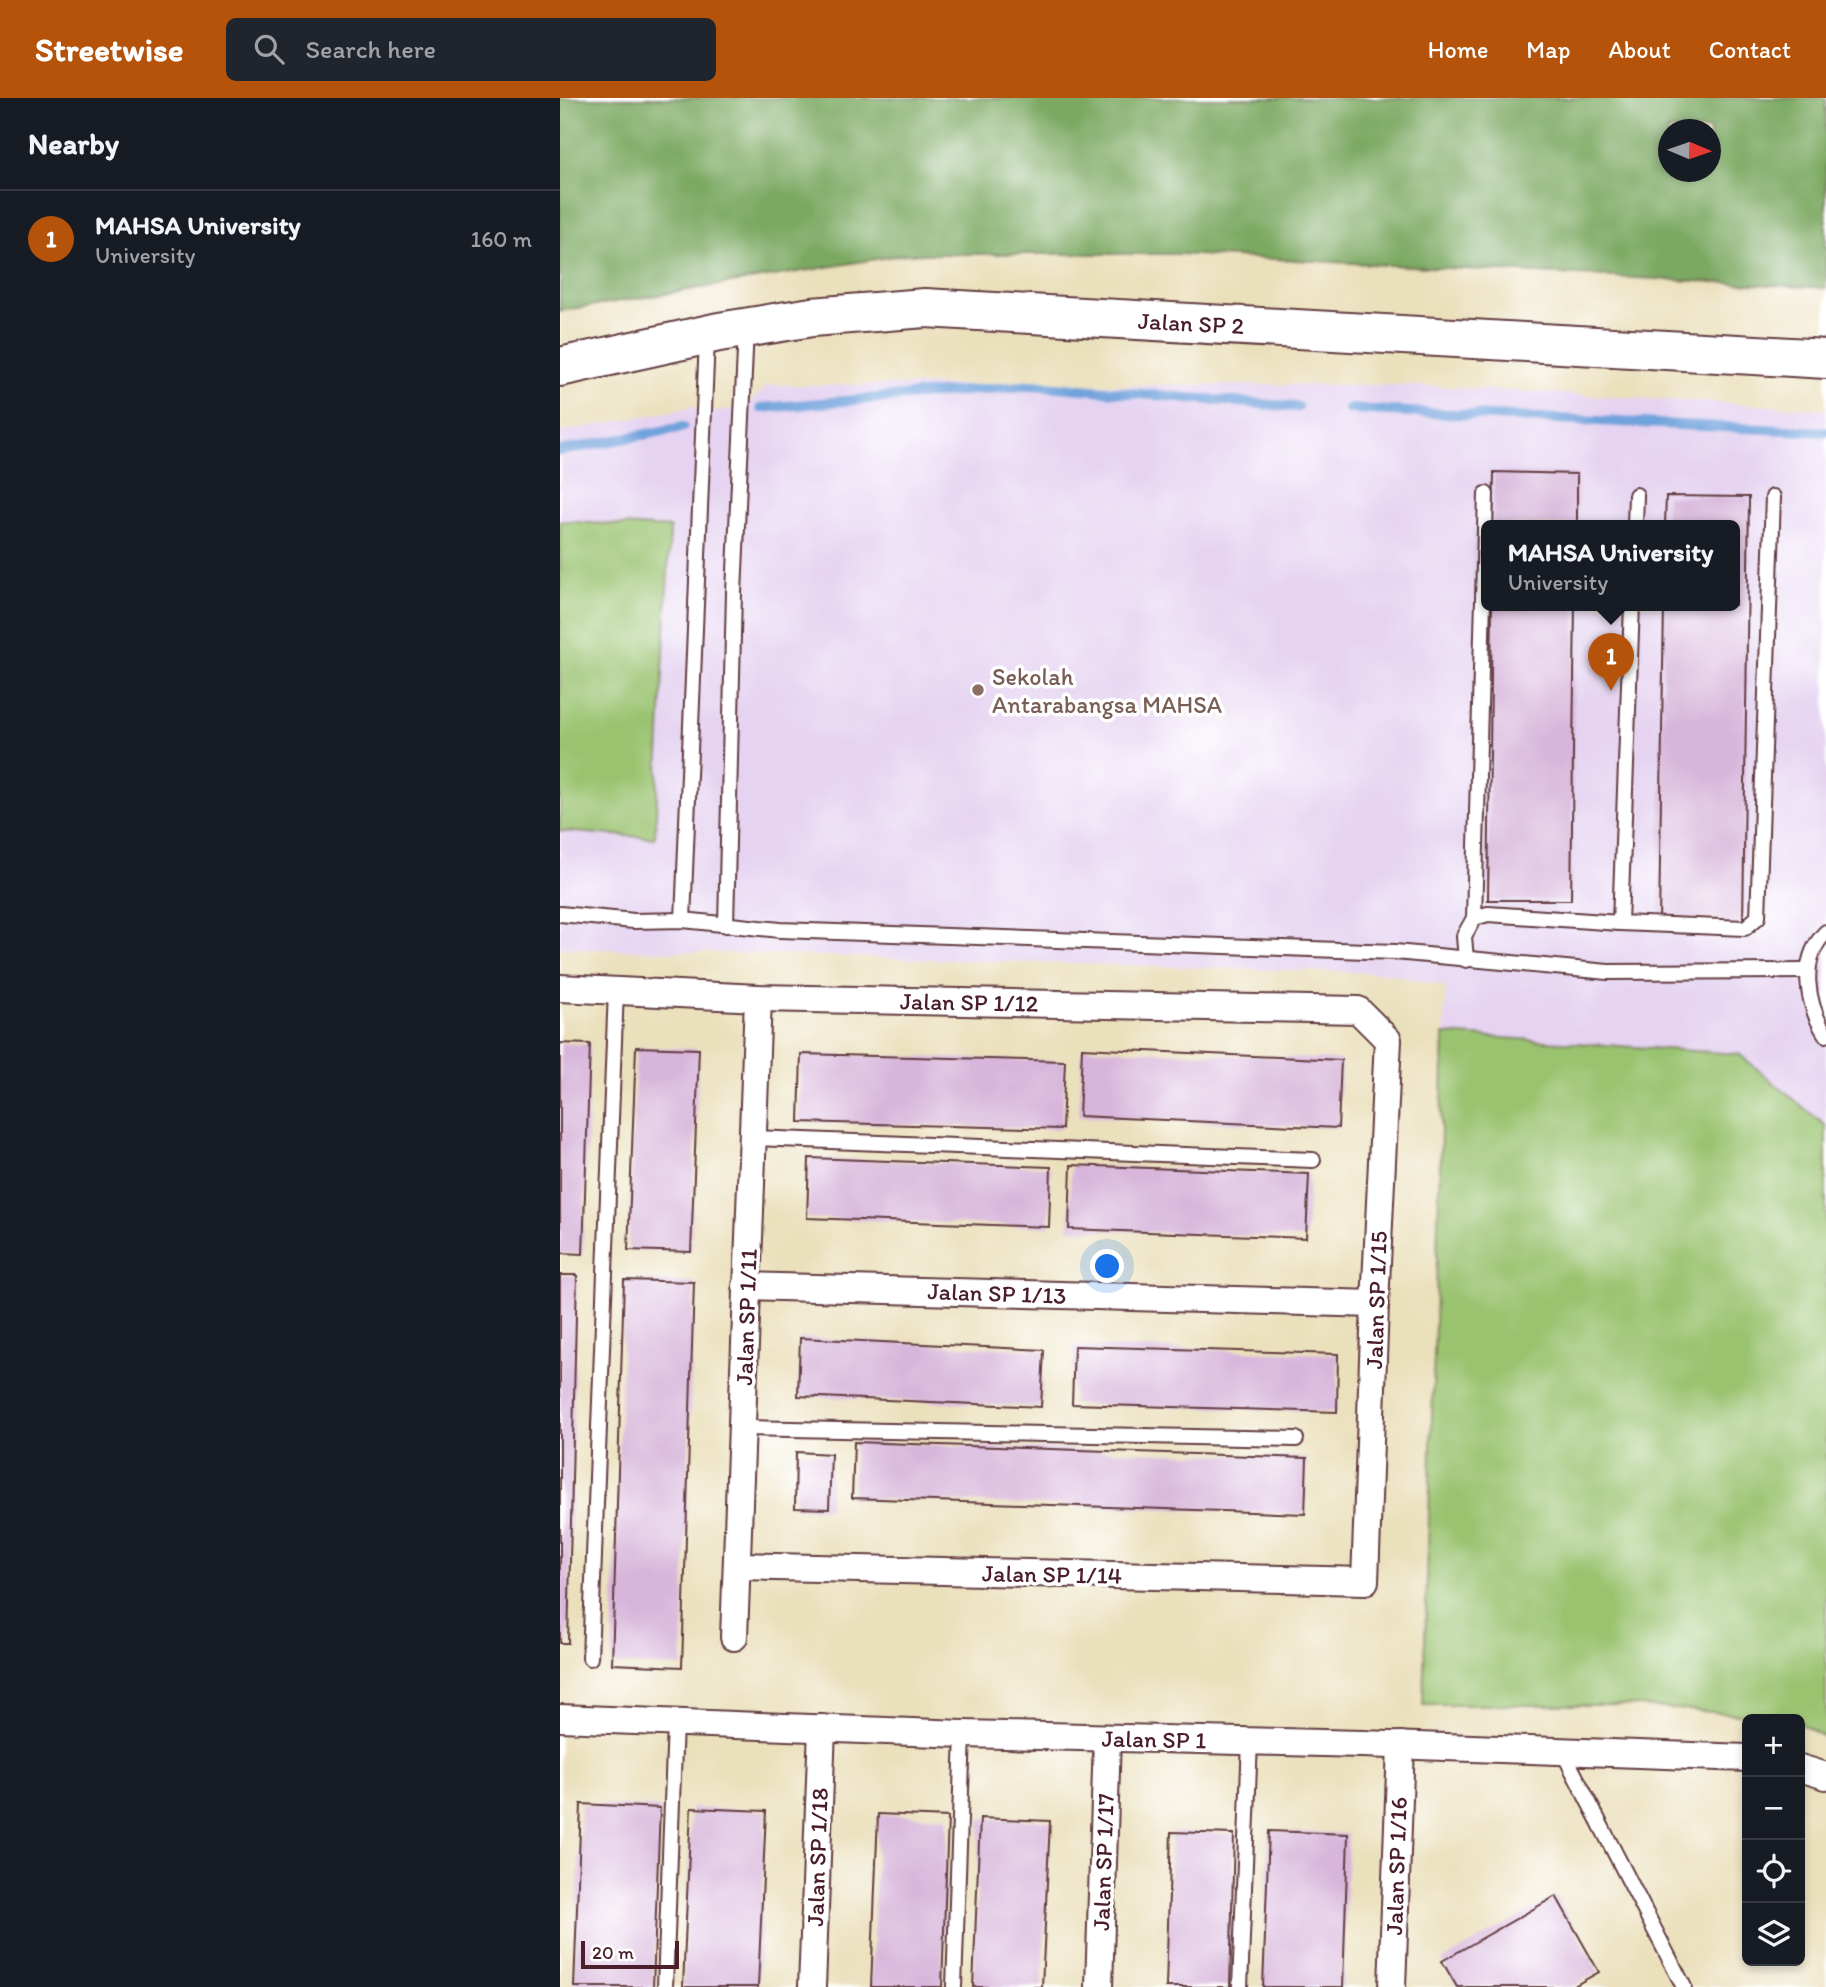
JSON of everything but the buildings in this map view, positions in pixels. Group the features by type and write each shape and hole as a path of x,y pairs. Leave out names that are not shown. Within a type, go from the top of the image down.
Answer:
{"street":[{"name":"Jalan SP 2","path":"560,367 746,327 812,317 925,308 1826,359"},
{"name":"Jalan SP 1/12","path":"560,988 758,998 1358,1010 1375,1023"},
{"name":"Jalan SP 1/11","path":"734,1637 758,998"},
{"name":"Jalan SP 1/15","path":"1366,1581 1375,1304 1388,1040 1375,1023"},
{"name":"Jalan SP 1/13","path":"746,1286 1375,1304"},
{"name":"Jalan SP 1/14","path":"738,1566 1366,1581"},
{"name":"Jalan SP 1","path":"560,1717 963,1734 1401,1745 1742,1758"},
{"name":"Jalan SP 1/18","path":"812,1987 822,1728"},
{"name":"Jalan SP 1/17","path":"1098,1987 1107,1738"},
{"name":"Jalan SP 1/16","path":"1392,1987 1401,1745"},
{"path":"1805,1770 1826,1776"}],"lane":[{"path":"726,925 734,593 745,407 746,327"},
{"path":"683,920 707,335"},
{"path":"1485,520 1486,494"},
{"path":"1634,520 1636,495"},
{"path":"1474,918 1488,914 1745,928 1758,917 1773,497"},
{"path":"1466,960 1464,936 1474,918 1483,611"},
{"path":"1620,923 1632,611"},
{"path":"560,914 634,921 683,920 726,925 1027,940 1395,952 1608,972 1807,971"},
{"path":"1826,932 1817,941 1807,971 1815,1017 1826,1035"},
{"path":"590,1658 616,990"},
{"path":"754,1139 1313,1160"},
{"path":"743,1428 1296,1439"},
{"path":"665,1987 676,1723"},
{"path":"954,1987 963,1734"},
{"path":"1240,1987 1250,1741"},
{"path":"1562,1750 1684,1987"}],"shaded area":[{"name":"Sekolah Antarabangsa MAHSA","path":"768,385 1409,385 1826,409 1826,1126 1739,1054 1444,1034 1446,986 1385,973 560,948 560,432 693,407 703,414 745,407"}],"green space":[{"path":"560,98 1826,98 1826,288 1178,254 907,254 560,311"},
{"path":"560,521 670,528 655,838 560,831"},
{"path":"1444,1034 1739,1054 1826,1126 1826,1738 1805,1727 1805,1714 1742,1714 1627,1705 1423,1705"}],"waterway":[{"path":"761,408 1034,385 1298,407"},
{"path":"1349,409 1826,432"},
{"path":"560,451 683,427"}],"place":[{"name":"Sekolah Antarabangsa MAHSA","path":"978,690"},
{"name":"MAHSA University","path":"1611,691"}]}
